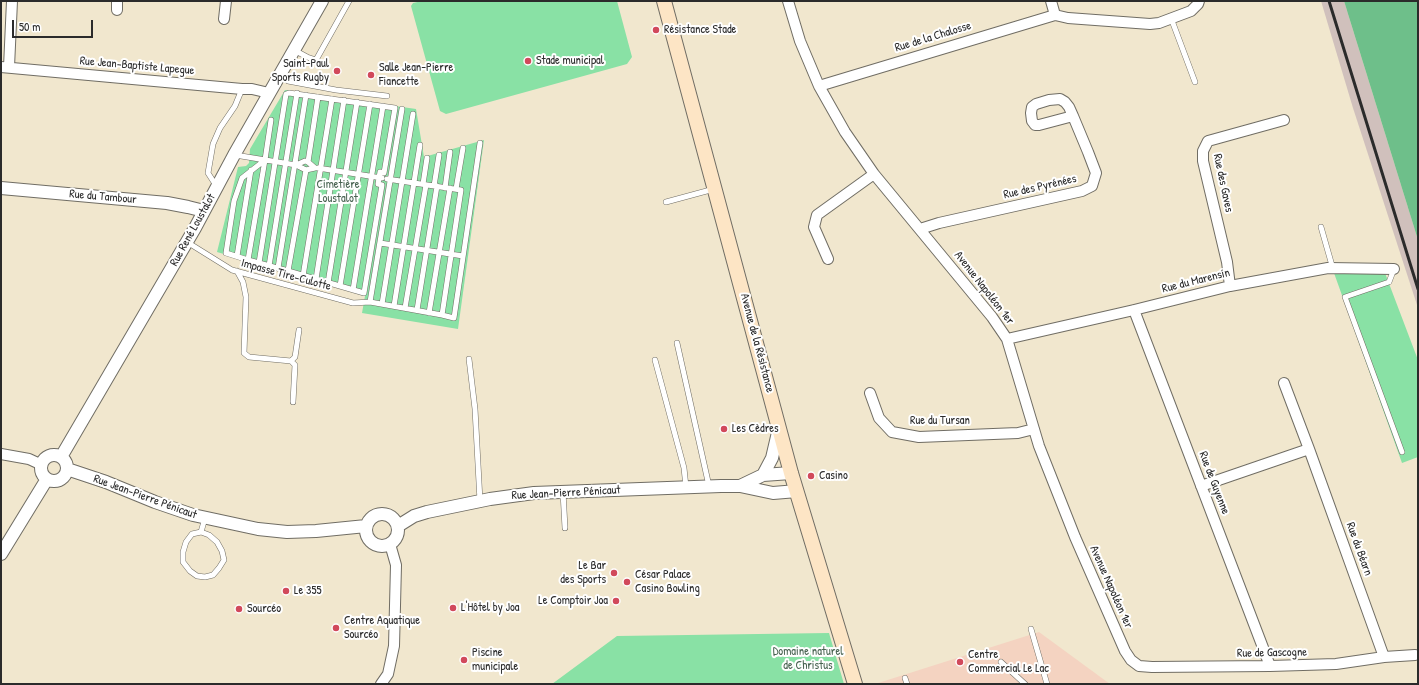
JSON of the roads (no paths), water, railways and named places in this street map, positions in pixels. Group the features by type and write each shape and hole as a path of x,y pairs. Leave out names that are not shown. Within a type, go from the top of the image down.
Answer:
{"main road":[{"name":"Avenue de la Résistance","path":"664,1 791,472 854,684"}],"street":[{"path":"5,67 12,1"},
{"path":"224,19 226,1"},
{"name":"Rue René Loustalot","path":"60,457 187,242 234,155 322,1"},
{"name":"Avenue Napoléon 1er","path":"788,1 800,41 820,86 845,132 874,174 992,317 1007,339 1034,429 1075,537 1125,651 1131,660"},
{"path":"1051,1 1055,15"},
{"name":"Rue de la Chalosse","path":"820,86 1055,15 1068,18 1150,24 1159,23 1191,11 1199,1"},
{"name":"Rue Jean-Baptiste Lapegue","path":"5,67 252,89 269,93"},
{"name":"Rue des Pyrénées","path":"920,229 939,223 1082,191 1092,186 1096,173 1073,116"},
{"name":"Rue des Gaves","path":"1230,286 1227,262 1203,161 1203,151 1208,141 1284,120"},
{"path":"828,259 814,227 817,215 874,174"},
{"name":"Rue du Tambour","path":"1,188 167,203 204,211"},
{"name":"Rue du Marensin","path":"1007,339 1230,286 1334,268 1394,269"},
{"name":"Rue de Guyenne","path":"1134,310 1270,666"},
{"name":"Rue du Béarn","path":"1284,383 1384,657"},
{"name":"Rue du Tursan","path":"870,392 879,418 892,432 919,437 1018,432 1034,429"},
{"path":"763,475 772,458 779,428"},
{"path":"1201,486 1309,449"},
{"path":"1,454 29,458 42,465"},
{"path":"50,457 60,457 67,469 64,476 58,481 47,479 42,472 42,465 50,457"},
{"name":"Rue Jean-Pierre Pénicaut","path":"67,469 106,482 155,502 205,518 258,529 287,532 366,526"},
{"name":"Rue Jean-Pierre Pénicaut","path":"740,486 763,475 791,472"},
{"path":"1,554 47,479"},
{"name":"Rue Jean-Pierre Pénicaut","path":"398,526 414,516 480,500 534,493 709,486 740,486 773,493 797,491"},
{"path":"382,513 392,517 398,526 397,536 390,544 383,546 376,545 366,534 366,526 372,517 382,513"},
{"path":"381,684 388,674 394,646 396,565 390,544"},
{"name":"Rue de Gascogne","path":"1131,660 1139,666 1152,667 1270,666 1336,664 1384,657 1415,655"}],"lane":[{"path":"294,50 316,60 349,1"},
{"path":"1171,18 1195,82"},
{"path":"279,76 288,81 336,90 387,96"},
{"path":"217,188 208,173 213,144 220,128 235,106 242,89"},
{"path":"259,263 286,94 289,92 297,93 395,108 384,173 380,172 385,178"},
{"path":"269,266 297,93"},
{"path":"278,268 306,95"},
{"path":"308,162 318,97"},
{"path":"303,276 318,168 332,99"},
{"path":"316,280 344,100"},
{"path":"328,283 357,102"},
{"path":"340,286 370,104"},
{"path":"353,290 383,106"},
{"path":"402,109 385,178 380,243 370,302 454,318 480,144"},
{"path":"382,304 413,114"},
{"path":"248,260 271,120"},
{"path":"394,306 420,145"},
{"path":"442,315 451,254 463,148"},
{"path":"429,313 448,188 450,152"},
{"path":"234,155 295,165 306,170 318,168 473,192"},
{"path":"417,310 427,251 439,155"},
{"path":"405,308 415,249 427,158"},
{"path":"265,160 242,178 234,201 226,253 364,293 382,185 378,184 385,178"},
{"path":"295,165 308,162 318,168"},
{"path":"237,256 251,170"},
{"path":"288,271 306,170"},
{"path":"666,202 715,189"},
{"path":"1321,227 1334,268"},
{"name":"Impasse Tire-Culotte","path":"187,242 232,270 353,303 364,304 370,302"},
{"path":"380,243 463,256"},
{"path":"1394,269 1389,282 1346,297 1402,452"},
{"path":"237,271 246,297 244,353 249,357 291,361 295,365 293,402"},
{"path":"291,361 295,357 300,330"},
{"path":"677,343 709,486"},
{"path":"469,359 475,410 480,500"},
{"path":"655,360 684,468 686,487"},
{"path":"563,492 565,528"},
{"path":"200,532 205,518"},
{"path":"200,532 210,535 217,542 222,551 224,560 220,568 213,575 205,577 197,576 190,571 183,562 183,552 186,542 192,534 200,532"},
{"path":"1031,629 1047,684"},
{"path":"1001,662 1025,684"},
{"path":"905,678 907,684"}],"railway":[{"path":"1329,1 1418,289"}],"place":[{"name":"Résistance Stade","path":"656,30"},
{"name":"Stade municipal","path":"528,61"},
{"name":"Saint-Paul Sports Rugby","path":"337,71"},
{"name":"Salle Jean-Pierre Fiancette","path":"371,75"},
{"name":"Les Cèdres","path":"724,429"},
{"name":"Casino","path":"811,476"},
{"name":"Le Bar des Sports","path":"614,573"},
{"name":"César Palace Casino Bowling","path":"627,582"},
{"name":"Le 355","path":"286,591"},
{"name":"Le Comptoir Joa","path":"616,601"},
{"name":"L'Hôtel by Joa","path":"453,608"},
{"name":"Sourcéo","path":"239,609"},
{"name":"Centre Aquatique Sourcéo","path":"336,628"},
{"name":"Piscine municipale","path":"464,660"},
{"name":"Centre Commercial Le Lac","path":"960,662"}],"park label":[{"name":"Cimetière Loustalot","path":"338,192"},
{"name":"Domaine naturel de Christus","path":"808,659"}]}
